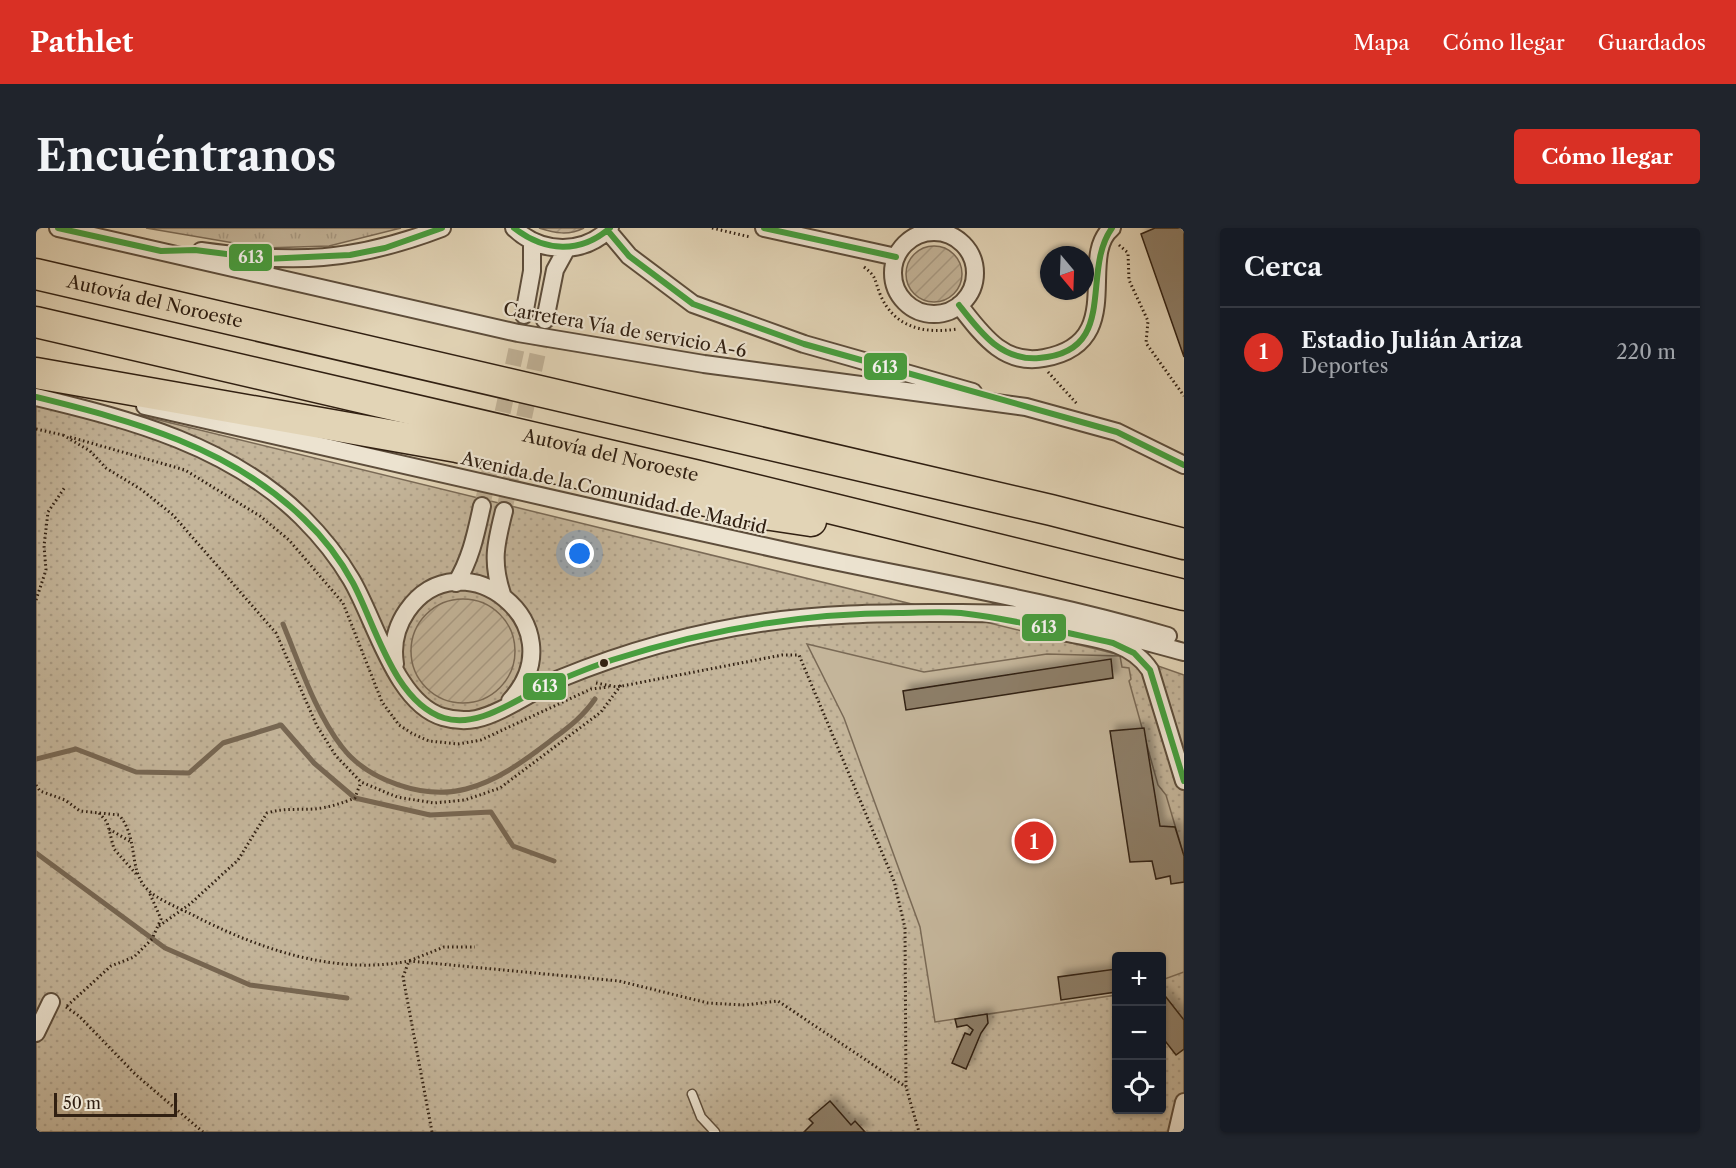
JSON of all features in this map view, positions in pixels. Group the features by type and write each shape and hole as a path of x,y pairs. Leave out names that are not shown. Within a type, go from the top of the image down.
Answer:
{"highway":[{"name":"Autovía del Noroeste","path":"36,274 1017,502 1184,544"},
{"name":"Autovía del Noroeste","path":"36,322 1012,551 1184,595"},
{"path":"36,373 457,447 771,515 1012,551"}],"street":[{"name":"Carretera Vía de servicio A-6","path":"58,228 518,333 704,364 1026,407 1117,432 1184,465"},
{"path":"161,251 195,250 265,259 309,259 385,248 442,228"},
{"path":"514,228 532,242 551,248 582,246 609,229 628,256 693,304 804,344 1026,407"},
{"path":"930,230 948,234 963,243 973,257 975,275 971,292 960,305 943,313 925,313 909,306 897,292 893,275 896,257 904,244 930,230"},
{"path":"960,305 986,338 1000,351 1019,358 1036,359 1056,356 1085,334 1093,319 1098,299 1101,242 1109,230"},
{"path":"761,233 896,257"},
{"path":"524,315 532,271 532,242"},
{"path":"545,320 555,270 567,248"},
{"name":"Avenida de la Comunidad de Madrid","path":"36,382 563,503 816,558 1032,601 1184,641"},
{"path":"36,397 110,415 174,436 228,462 261,482 302,517 328,546 351,580 402,686 426,710 442,717 459,720 476,719 492,714 507,704 555,681 651,647 766,622 854,613 1021,615 1078,624 1184,652"},
{"path":"456,583 472,548 482,506"},
{"path":"501,594 495,573 494,554 504,511"},
{"path":"396,670 393,653 395,636 406,613 424,594 439,586 472,583 501,594 515,606 525,621 531,639 532,657 528,675 519,691 507,704"},
{"path":"963,613 1130,648 1141,657 1150,670 1184,781"},
{"path":"36,1033 58,1004"},
{"path":"1177,1132 1184,1102"}],"lane":[{"path":"692,1094 701,1117 715,1132"}],"path":[{"path":"712,228 761,233"},
{"path":"1109,230 1128,253 1129,280 1148,321 1146,343 1184,396"},
{"path":"860,264 875,275 888,310 902,324 924,331 964,328"},
{"path":"1044,368 1081,407"},
{"path":"36,429 185,470 260,516 289,540 343,603 382,702 399,725 429,741 458,744 481,740 591,689 782,655 799,656 894,881 905,928 906,1087 919,1132"},
{"path":"63,435 90,451 106,468 141,489 173,515 276,633 317,726 336,756 361,782 396,797 434,803 465,800 500,788 601,712 621,685"},
{"path":"36,600 46,570 44,546 48,512 65,487"},
{"path":"159,926 182,910 238,860 267,813 282,808 315,809 346,801 355,798 361,782"},
{"path":"36,785 40,791 64,800 80,811 118,815 127,825 136,859 136,874"},
{"path":"99,813 109,830 114,849 136,874 157,906 159,926 152,939 134,957 111,966 58,1004 79,1016 136,1075 203,1132"},
{"path":"109,830 132,843"},
{"path":"148,890 182,910 251,944 308,957 381,967 409,962 444,946 475,947"},
{"path":"409,962 619,981 708,1003 745,1005 778,1000 906,1087"},
{"path":"409,962 403,977 432,1132"}],"green space":[{"path":"146,228 401,228 329,246 264,248"},
{"path":"539,228 584,228 562,233"},
{"path":"929,246 939,246 954,254 960,263 962,274 960,285 954,294 939,302 929,302 918,297 911,290 906,279 906,269 911,258 918,251"},
{"path":"36,390 1141,660 1184,675 1184,1132 36,1132"},
{"path":"463,599 483,603 500,614 511,631 515,651 511,671 500,688 483,699 463,703 443,699 426,688 415,671 411,651 415,631 426,614 443,603"},
{"path":"807,644 924,672 1047,654 1120,656 1122,667 1129,668 1131,679 1129,681 1158,785 1166,795 1184,856 1184,972 1166,979 1166,952 1112,952 1112,996 935,1022 920,927 844,718"}],"building":[{"path":"1155,228 1184,228 1184,357 1141,234"},
{"path":"1111,659 1113,678 906,710 903,691"},
{"path":"1144,728 1160,826 1175,827 1184,856 1184,882 1171,884 1170,876 1156,879 1152,861 1130,862 1110,731"},
{"path":"1112,970 1112,993 1061,1000 1058,977"},
{"path":"1166,997 1184,1020 1184,1049 1176,1055 1166,1042"},
{"path":"987,1014 988,1023 981,1033 966,1069 952,1063 965,1033 970,1035 973,1030 967,1025 957,1027 955,1019"},
{"path":"830,1101 851,1125 855,1121 865,1132 804,1132 813,1123 809,1119"}],"waterway":[{"path":"283,624 316,704 342,747 353,759 382,778 416,790 450,792 466,789 499,776 568,728 595,699"},
{"path":"36,759 76,749 136,772 189,773 223,743 281,725 314,763 355,798 430,815 491,812 513,846 554,861"},
{"path":"36,853 165,948 250,985 347,998"}],"tunnel":[{"path":"482,506 524,315"},
{"path":"504,511 544,324"}],"transit line":[{"name":"613","path":"58,228 161,251 195,250 265,259 350,255 385,248 442,228"},
{"name":"613","path":"514,228 538,242 562,247 587,242 610,228"},
{"name":"613","path":"764,228 896,257"},
{"name":"613","path":"959,305 993,343 1013,355 1039,358 1064,352 1080,341 1089,326 1094,307 1098,266 1103,246 1112,228"},
{"name":"613","path":"608,231 629,256 693,304 804,344 1117,432 1184,465"},
{"name":"613","path":"36,397 108,416 179,440 245,473 275,494 311,526 343,565 399,679 412,696 427,709 444,718 457,720 484,716 548,685 596,666 647,649 718,632 826,616 961,613 1018,622 1113,643 1134,653 1150,670 1184,781"}],"place":[{"name":"Estadio Julián Ariza","path":"1034,841"}]}
